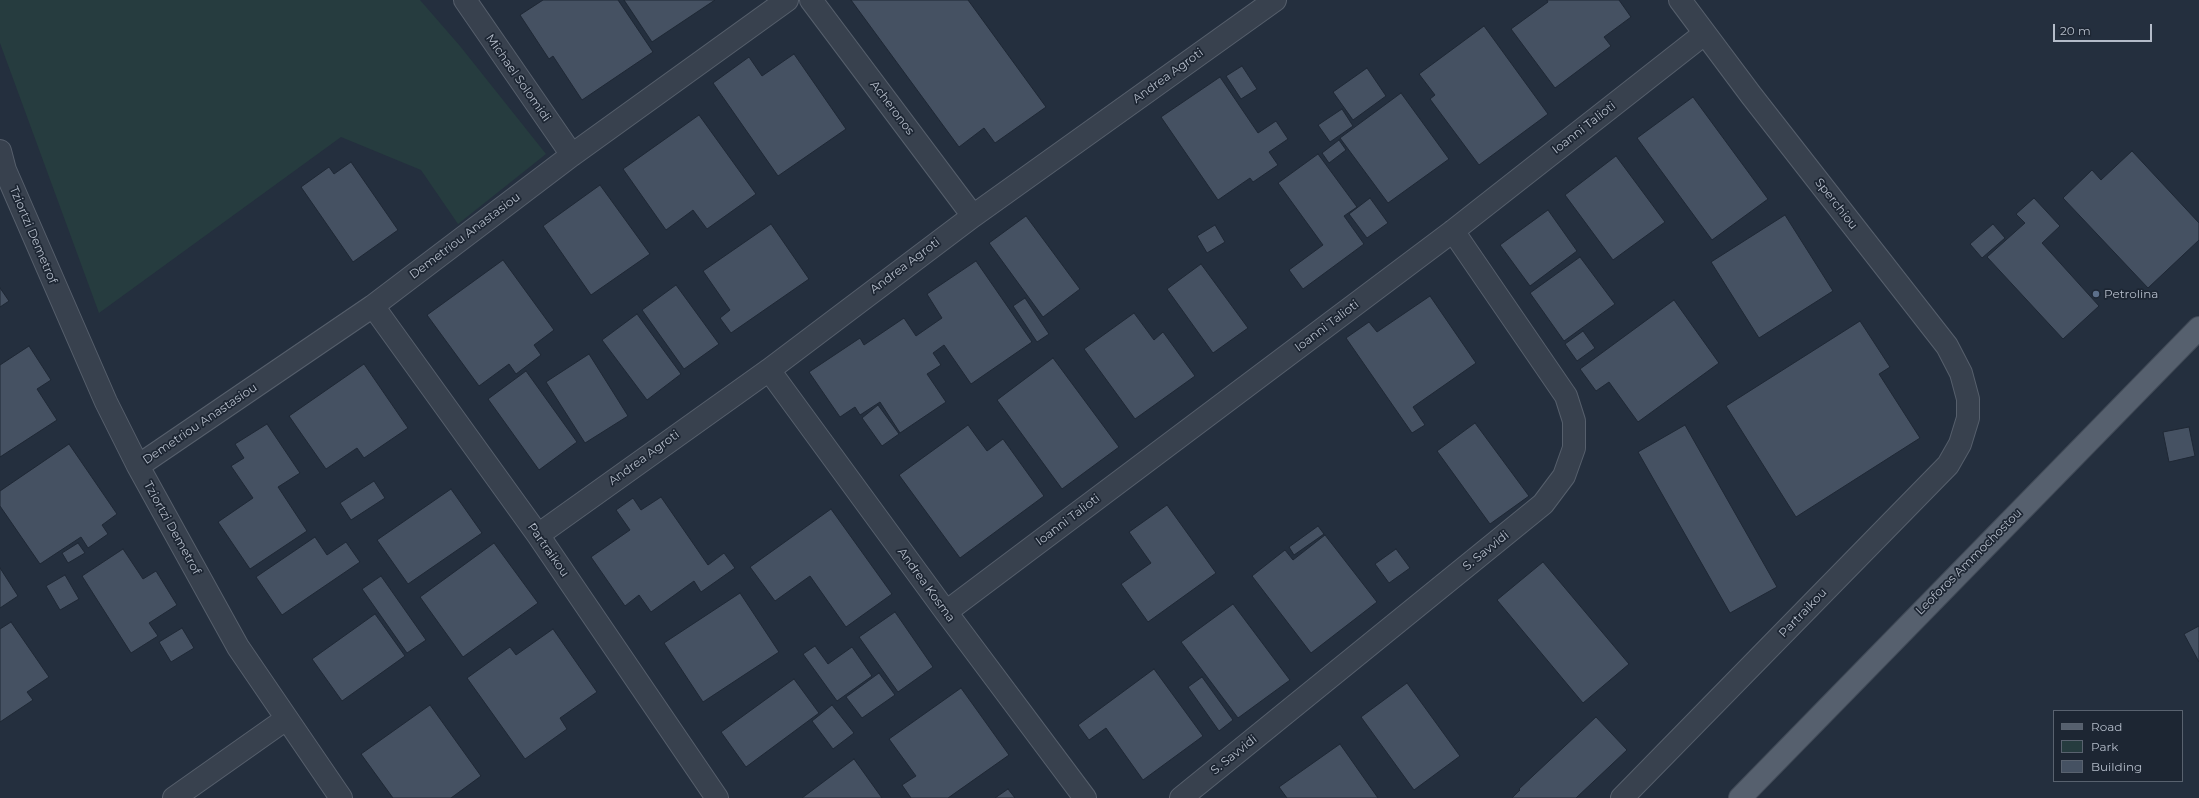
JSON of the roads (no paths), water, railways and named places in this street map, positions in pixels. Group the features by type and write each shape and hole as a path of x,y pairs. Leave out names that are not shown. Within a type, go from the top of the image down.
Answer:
{"main road":[{"name":"Leoforos Ammochostou","path":"1740,798 2199,328"}],"street":[{"name":"Michael Solomidi","path":"465,0 572,155"},
{"name":"Demetriou Anastasiou","path":"138,466 373,306 572,155 787,0"},
{"name":"Acheronos","path":"811,0 972,216"},
{"name":"Andrea Agroti","path":"538,535 769,370 972,216 1274,0"},
{"name":"Sperchiou","path":"1680,0 1704,34 1947,346 1961,373 1968,399 1968,418"},
{"name":"Ioanni Talioti","path":"946,612 1453,231 1704,34"},
{"name":"Tziortzi Demetrof","path":"2,164 106,402 138,466 238,647 341,798"},
{"name":"S. Savvidi","path":"1181,798 1543,504 1564,476 1574,448 1574,421 1566,396 1453,231"},
{"name":"Partraikou","path":"373,306 538,535 717,798"},
{"name":"Andrea Kosma","path":"769,370 946,612 1085,798"},
{"name":"Partraikou","path":"1622,798 1948,465 1960,444 1968,418"},
{"path":"174,798 286,719"}],"place":[{"name":"Petrolina","path":"2096,294"}]}
